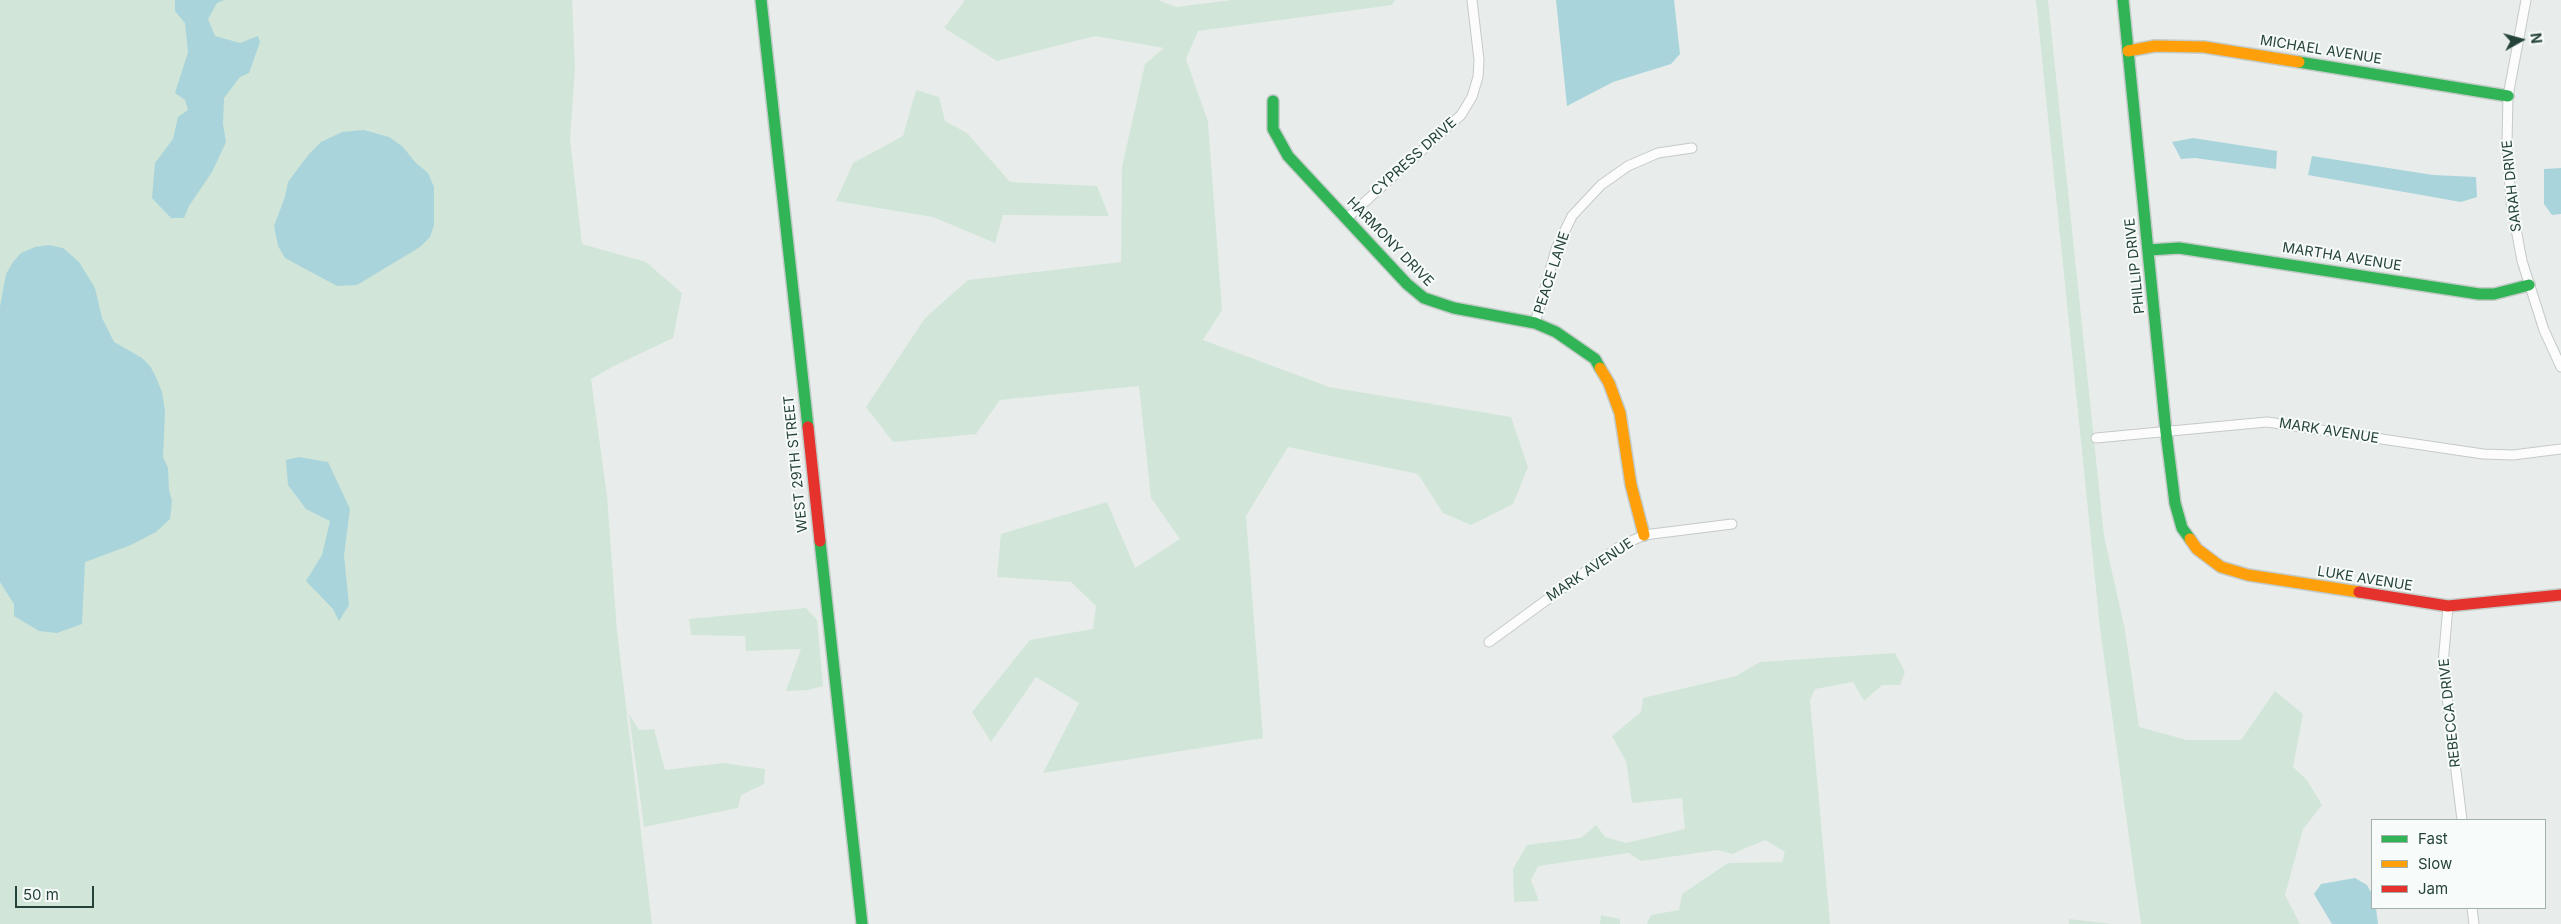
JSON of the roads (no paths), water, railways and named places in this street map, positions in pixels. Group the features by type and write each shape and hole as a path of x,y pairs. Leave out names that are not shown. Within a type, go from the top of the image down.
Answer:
{"street":[{"name":"WEST 29TH STREET","path":"761,0 862,924"},
{"name":"CYPRESS DRIVE","path":"1346,219 1461,115 1472,96 1479,68 1472,0"},
{"name":"PHILLIP DRIVE","path":"2123,0 2166,432 2175,503 2182,528"},
{"name":"SARAH DRIVE","path":"2526,0 2508,96 2507,142 2511,202 2522,261 2529,285 2544,330 2561,367"},
{"name":"MICHAEL AVENUE","path":"2128,51 2155,46 2204,46 2508,96"},
{"name":"HARMONY DRIVE","path":"1273,101 1273,129 1288,156 1407,284 1424,298 1454,308 1535,323 1556,332 1595,359 1609,383 1620,413 1630,486 1644,535"},
{"name":"PEACE LANE","path":"1535,323 1556,249 1572,216 1601,185 1628,166 1658,154 1692,148"},
{"name":"MARTHA AVENUE","path":"2149,250 2179,248 2479,294 2494,294 2529,285"},
{"name":"MARK AVENUE","path":"2096,438 2267,422 2483,454 2514,455 2561,449"},
{"name":"MARK AVENUE","path":"1488,642 1619,547 1644,535 1732,524"},
{"name":"LUKE AVENUE","path":"2182,528 2197,549 2221,567 2248,575 2448,606 2561,595"},
{"name":"REBECCA DRIVE","path":"2448,606 2443,664 2462,819"},
{"path":"2472,909 2474,924"}],"water":[{"path":"175,0 224,0 217,3 208,19 215,36 240,43 258,36 260,42 249,73 240,77 224,98 223,124 226,142 212,172 189,206 184,218 171,218 152,198 155,163 173,139 178,117 188,110 185,100 175,93 188,52 185,23 175,11"},
{"path":"1556,0 1674,0 1680,54 1671,64 1613,82 1567,106"},
{"path":"364,130 389,137 402,146 416,163 428,173 434,187 434,225 430,237 420,247 357,285 337,286 285,258 278,246 274,226 285,197 288,182 309,154 321,142 342,132"},
{"path":"2193,138 2277,151 2276,169 2195,158 2181,159 2172,142"},
{"path":"2312,156 2433,175 2476,177 2477,197 2461,202 2308,175"},
{"path":"2561,168 2561,214 2552,215 2544,204 2544,169"},
{"path":"49,245 63,248 79,262 95,288 102,318 114,342 142,358 155,375 162,392 165,411 163,457 168,468 169,490 172,501 170,519 156,532 131,545 85,562 82,624 57,633 39,631 14,616 14,604 0,582 0,307 6,274 13,262 21,253 35,247"},
{"path":"299,457 328,462 350,509 344,555 349,605 339,621 333,609 306,581 322,555 330,521 306,509 288,485 286,460"},
{"path":"2355,878 2367,885 2371,892 2371,909 2376,909 2378,924 2332,924 2314,894 2321,884"}]}
